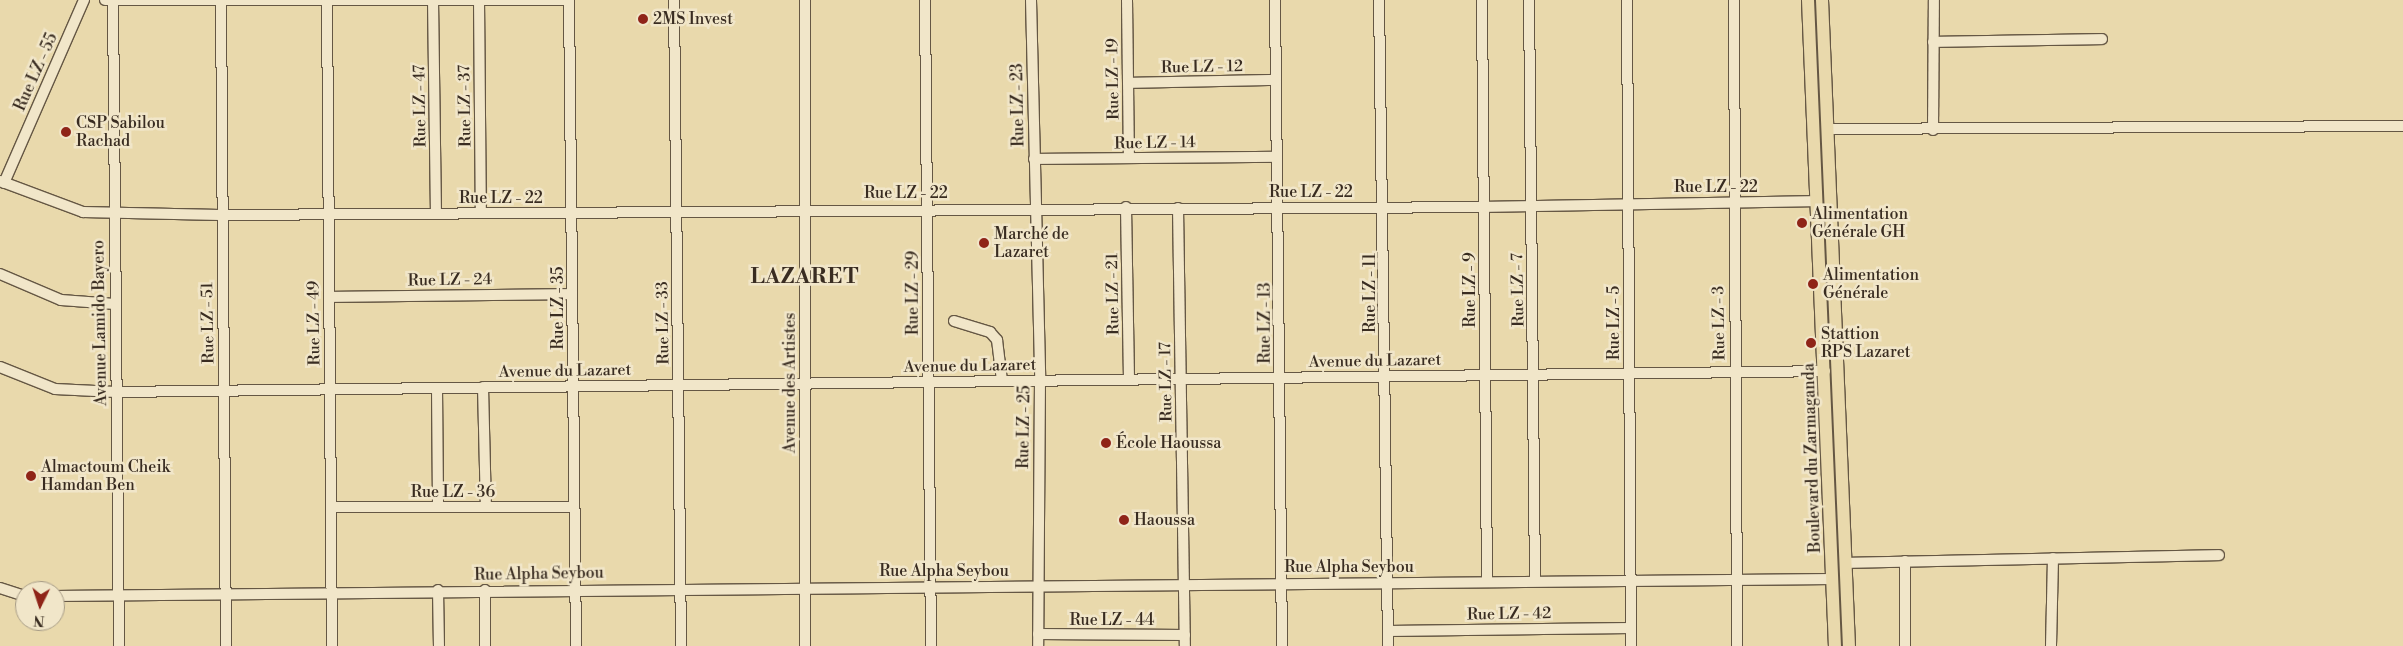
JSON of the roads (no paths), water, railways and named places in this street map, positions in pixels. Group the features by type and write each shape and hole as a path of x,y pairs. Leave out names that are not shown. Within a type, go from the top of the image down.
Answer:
{"main road":[{"name":"Boulevard du Zarmaganda","path":"1808,0 1818,201 1835,646"},
{"name":"Boulevard du Zarmaganda","path":"1822,0 1849,646"}],"street":[{"name":"Rue LZ - 55","path":"2,182 84,0"},
{"name":"Rue LZ - 37","path":"479,0 481,212"},
{"path":"110,1 568,0"},
{"name":"Rue LZ - 35","path":"568,0 574,213 572,294 576,646"},
{"name":"Rue LZ - 33","path":"674,0 681,646"},
{"name":"Avenue des Artistes","path":"805,0 807,209 804,383 806,646"},
{"name":"Rue LZ - 29","path":"925,0 931,646"},
{"name":"Rue LZ - 23","path":"1031,0 1033,209"},
{"name":"Rue LZ - 19","path":"1127,0 1129,158"},
{"name":"Rue LZ - 13","path":"1275,0 1279,207 1282,646"},
{"name":"Rue LZ - 11","path":"1379,0 1384,207 1388,646"},
{"name":"Rue LZ - 9","path":"1482,0 1488,580"},
{"name":"Rue LZ - 7","path":"1529,0 1535,580"},
{"name":"Rue LZ - 5","path":"1627,0 1631,646"},
{"name":"Rue LZ - 3","path":"1734,0 1732,203 1737,646"},
{"path":"1933,130 1934,0"},
{"name":"Avenue Lamido Bayero","path":"110,1 119,646"},
{"name":"Rue LZ - 51","path":"221,1 220,215 224,390 226,646"},
{"name":"Rue LZ - 49","path":"327,1 332,646"},
{"name":"Rue LZ - 47","path":"433,1 436,212"},
{"path":"1934,42 2102,39"},
{"name":"Rue LZ - 12","path":"1128,83 1276,80"},
{"path":"1828,129 1933,130 2403,126"},
{"name":"Rue LZ - 14","path":"1034,159 1277,157"},
{"name":"Rue LZ - 22","path":"2,182 74,210 220,215 928,208 1484,207 1628,202 1732,203 1818,201"},
{"name":"Rue LZ - 21","path":"1126,207 1129,379"},
{"name":"Rue LZ - 17","path":"1178,208 1185,646"},
{"name":"Rue LZ - 25","path":"1033,209 1040,380 1038,646"},
{"path":"0,274 61,300 115,304"},
{"name":"Rue LZ - 24","path":"328,297 572,294"},
{"path":"954,321 993,336 1001,352 1002,381"},
{"name":"Avenue du Lazaret","path":"0,367 55,389 116,392 1825,371"},
{"path":"483,387 486,507"},
{"path":"438,388 438,506"},
{"name":"Rue LZ - 36","path":"331,507 574,507"},
{"path":"1846,563 2219,555"},
{"path":"2051,646 2053,558"},
{"path":"1905,562 1905,646"},
{"name":"Rue Alpha Seybou","path":"65,596 225,592 805,586 1736,578 1833,579"},
{"path":"0,588 15,593"},
{"path":"438,590 439,646"},
{"path":"485,590 485,646"},
{"name":"Rue LZ - 42","path":"1388,631 1631,628"},
{"name":"Rue LZ - 44","path":"1038,634 1185,635"}],"place":[{"name":"2MS Invest","path":"643,19"},
{"name":"CSP Sabilou Rachad","path":"66,132"},
{"name":"Alimentation Générale GH","path":"1802,223"},
{"name":"Marché de Lazaret","path":"984,243"},
{"name":"Alimentation Générale","path":"1813,284"},
{"name":"Stattion RPS Lazaret","path":"1811,343"},
{"name":"École Haoussa","path":"1106,443"},
{"name":"Almactoum Cheik Hamdan Ben","path":"31,476"},
{"name":"Haoussa","path":"1124,520"}],"district":[{"name":"LAZARET","path":"805,277"}]}
